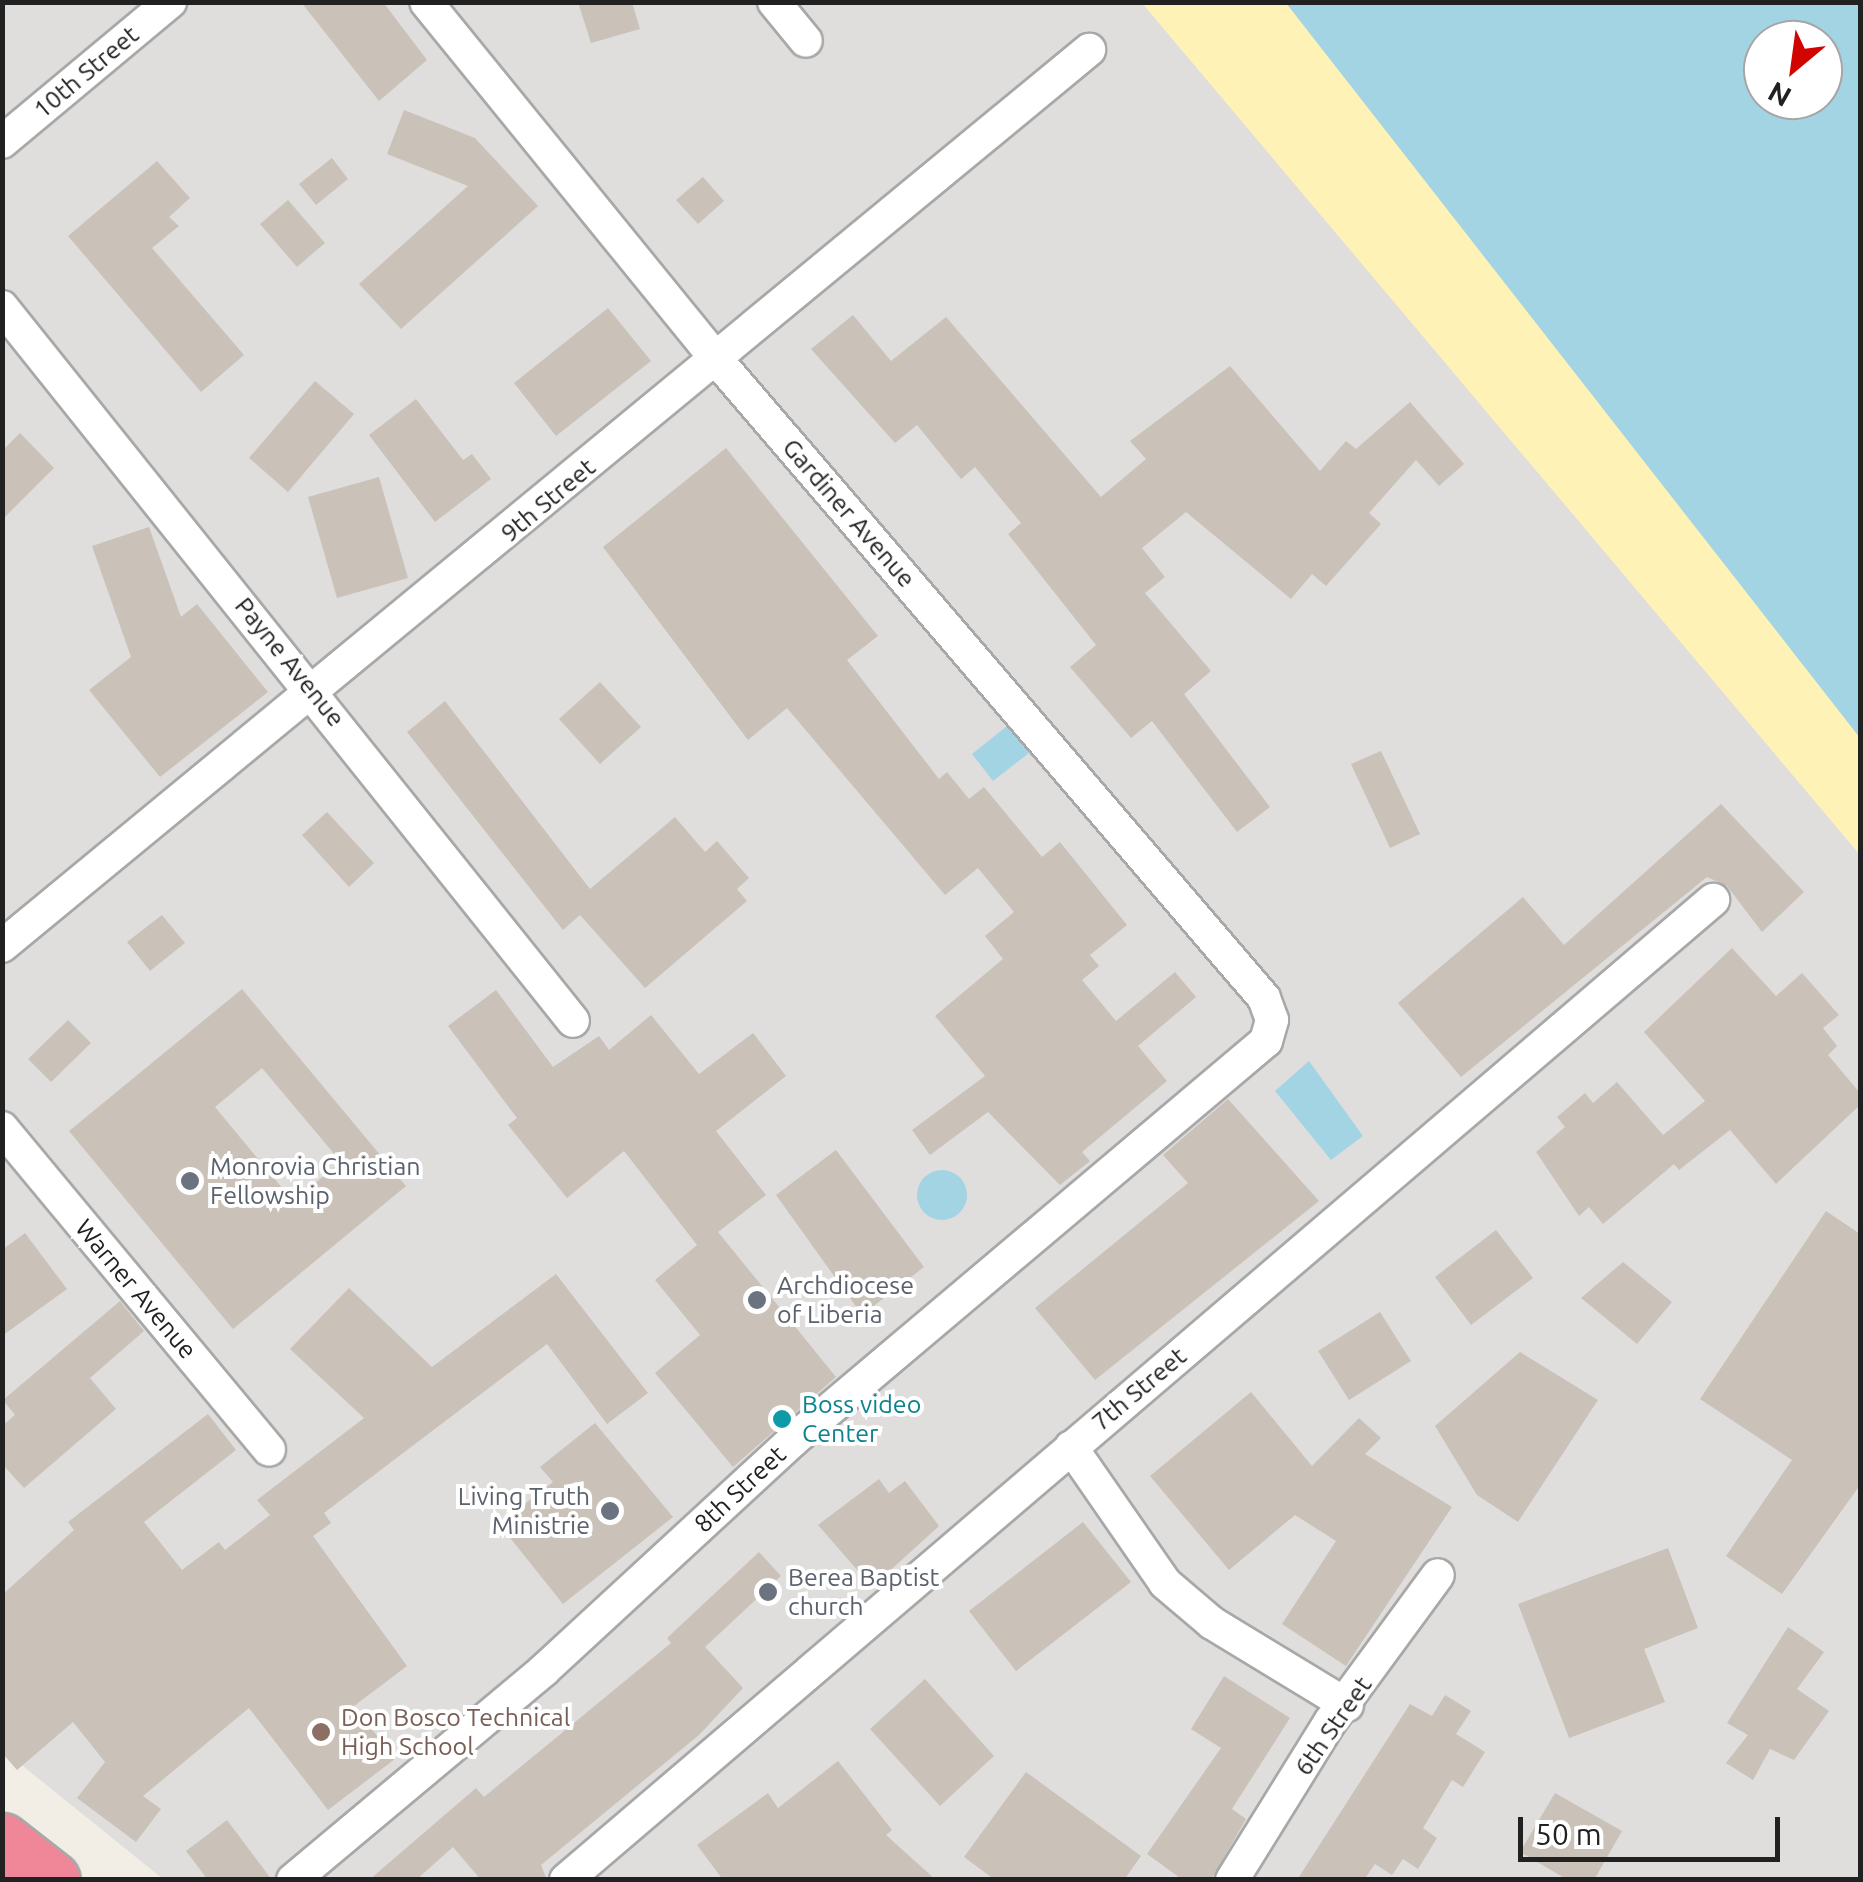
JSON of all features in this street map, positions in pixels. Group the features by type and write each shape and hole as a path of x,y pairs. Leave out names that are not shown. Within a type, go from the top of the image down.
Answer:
{"highway":[{"path":"2,1841 52,1880"}],"street":[{"name":"10th Street","path":"2,142 170,2"},
{"name":"Gardiner Avenue","path":"426,2 717,360 1264,998 1272,1020"},
{"path":"774,2 806,42"},
{"name":"9th Street","path":"2,946 315,693 1090,50"},
{"name":"Payne Avenue","path":"2,307 315,693 573,1021"},
{"name":"7th Street","path":"566,1880 1713,900"},
{"name":"8th Street","path":"293,1880 544,1670 792,1441 1266,1041 1272,1020"},
{"name":"Warner Avenue","path":"2,1128 269,1450"},
{"path":"1071,1447 1166,1583 1212,1623 1347,1705"},
{"name":"6th Street","path":"1232,1880 1438,1575"}],"shaded area":[{"path":"2,3 1225,3 1860,740 1860,1879 163,1879 3,1750"}],"sand":[{"path":"1142,3 1319,3 1860,675 1860,855"}],"water":[{"path":"1286,3 1860,3 1860,738"},
{"path":"1007,726 1029,753 993,781 972,754"},
{"path":"1309,1061 1363,1136 1331,1160 1275,1091"},
{"path":"942,1170 960,1177 967,1195 960,1213 942,1220 924,1213 917,1195 924,1177"}],"building":[{"path":"301,2 383,2 427,60 379,101"},
{"path":"578,2 632,2 640,29 591,43"},
{"path":"404,110 475,138 538,206 401,329 359,284 468,186 387,154"},
{"path":"332,158 348,179 316,205 299,184"},
{"path":"157,161 190,198 169,217 179,226 152,248 244,355 201,392 68,236"},
{"path":"703,177 724,201 698,224 676,200"},
{"path":"288,200 325,243 297,267 260,224"},
{"path":"608,308 651,361 556,436 514,383"},
{"path":"853,315 891,361 946,317 1101,497 1146,459 1130,441 1230,366 1320,471 1346,441 1356,449 1410,402 1464,464 1439,486 1416,460 1369,513 1381,524 1326,586 1312,574 1291,599 1186,512 1142,548 1165,577 1145,593 1211,671 1184,694 1270,807 1237,832 1152,721 1131,738 1070,667 1096,645 1008,534 1021,523 975,467 961,479 917,425 895,443 811,349"},
{"path":"315,381 354,414 288,492 249,458"},
{"path":"416,399 463,460 472,454 491,479 435,522 369,435"},
{"path":"20,433 54,468 2,520 2,451"},
{"path":"726,448 878,636 847,660 939,779 947,772 969,799 984,787 1042,857 1060,842 1127,925 1090,955 1099,966 1082,980 1116,1021 1175,972 1196,997 1138,1046 1167,1081 1082,1152 1090,1161 1060,1185 988,1112 930,1155 912,1130 985,1076 935,1016 1003,959 985,936 1014,912 978,868 945,895 787,708 748,740 603,547"},
{"path":"379,477 408,578 337,598 308,497"},
{"path":"149,527 181,617 197,604 268,692 160,777 89,690 131,657 92,546"},
{"path":"600,682 641,727 600,764 559,719"},
{"path":"445,701 590,889 675,817 705,852 717,841 749,878 737,889 747,901 645,988 580,915 563,930 407,732"},
{"path":"1381,751 1420,834 1390,848 1351,764"},
{"path":"1721,804 1804,892 1762,932 1727,886 1707,877 1461,1077 1398,1003 1523,897 1564,945"},
{"path":"327,812 374,863 349,887 302,835"},
{"path":"162,915 185,943 150,971 127,942"},
{"path":"1732,948 1776,996 1802,973 1839,1015 1823,1028 1837,1046 1828,1055 1860,1093 1860,1105 1776,1184 1730,1130 1679,1170 1674,1164 1603,1224 1589,1207 1579,1216 1536,1152 1565,1127 1557,1117 1585,1093 1593,1103 1617,1082 1663,1135 1705,1101 1644,1032"},
{"path":"242,989 406,1186 233,1329 69,1131","holes":["262,1068 341,1162 293,1201 215,1107"]},
{"path":"496,990 553,1067 599,1036 609,1050 651,1015 699,1074 753,1033 786,1076 716,1131 766,1195 718,1232 836,1377 733,1467 655,1373 700,1335 655,1280 697,1245 624,1151 567,1198 508,1125 517,1118 448,1026"},
{"path":"68,1020 91,1043 51,1082 28,1059"},
{"path":"1228,1099 1319,1201 1095,1380 1035,1308 1188,1183 1163,1155"},
{"path":"836,1150 924,1267 862,1315 776,1195"},
{"path":"1826,1211 1860,1234 1860,1485 1782,1594 1726,1556 1792,1460 1700,1399"},
{"path":"1496,1230 1533,1278 1471,1325 1435,1277"},
{"path":"25,1233 67,1289 2,1336 2,1250"},
{"path":"1623,1262 1672,1302 1637,1344 1581,1298"},
{"path":"556,1274 648,1393 607,1424 547,1344 324,1513 331,1523 313,1536 407,1666 354,1706 395,1759 328,1810 249,1708 143,1796 161,1809 136,1842 77,1798 105,1762 73,1722 17,1770 2,1753 2,1595 74,1530 68,1522 208,1414 236,1450 144,1522 182,1570 219,1542 225,1550 270,1515 257,1500 364,1418 290,1349 349,1288 432,1367"},
{"path":"120,1301 144,1331 90,1378 116,1409 24,1488 2,1464 2,1426 15,1415 3,1400"},
{"path":"1380,1312 1411,1361 1349,1400 1318,1351"},
{"path":"1520,1352 1598,1400 1518,1522 1477,1495 1435,1426"},
{"path":"1251,1392 1312,1466 1359,1418 1381,1438 1365,1454 1452,1507 1346,1666 1282,1624 1336,1541 1295,1515 1229,1570 1150,1476"},
{"path":"595,1423 673,1517 563,1604 499,1524 553,1482 540,1467"},
{"path":"879,1479 889,1493 905,1481 939,1526 872,1587 818,1525"},
{"path":"1083,1522 1131,1582 1016,1671 969,1611"},
{"path":"1668,1548 1698,1628 1644,1649 1665,1702 1569,1738 1518,1604"},
{"path":"759,1552 781,1576 705,1647 743,1688 699,1735 541,1865 547,1880 481,1880 453,1847 416,1880 369,1880 476,1788 484,1797 671,1643 667,1638"},
{"path":"1788,1627 1824,1652 1797,1689 1829,1711 1794,1760 1770,1749 1753,1780 1726,1763 1748,1735 1727,1723"},
{"path":"1224,1676 1290,1718 1232,1809 1246,1819 1212,1878 1183,1880 1147,1854 1221,1748 1191,1729"},
{"path":"925,1679 994,1756 940,1806 870,1729"},
{"path":"1445,1695 1471,1711 1456,1734 1485,1752 1463,1787 1452,1780 1423,1828 1437,1838 1418,1869 1403,1859 1392,1875 1375,1864 1364,1880 1297,1880 1410,1704 1432,1716"},
{"path":"838,1761 892,1830 886,1835 936,1880 723,1880 697,1845 768,1793 778,1808"},
{"path":"1026,1772 1141,1856 1124,1880 995,1880 964,1857"},
{"path":"1555,1793 1622,1831 1594,1880 1568,1880 1520,1852"},
{"path":"227,1820 272,1880 208,1880 186,1851"}],"place":[{"name":"Monrovia Christian Fellowship","path":"190,1181"},
{"name":"Archdiocese of Liberia","path":"757,1300"},
{"name":"Boss video Center","path":"782,1419"},
{"name":"Living Truth Ministrie","path":"610,1511"},
{"name":"Berea Baptist church","path":"768,1592"},
{"name":"Don Bosco Technical High School","path":"321,1732"}]}
